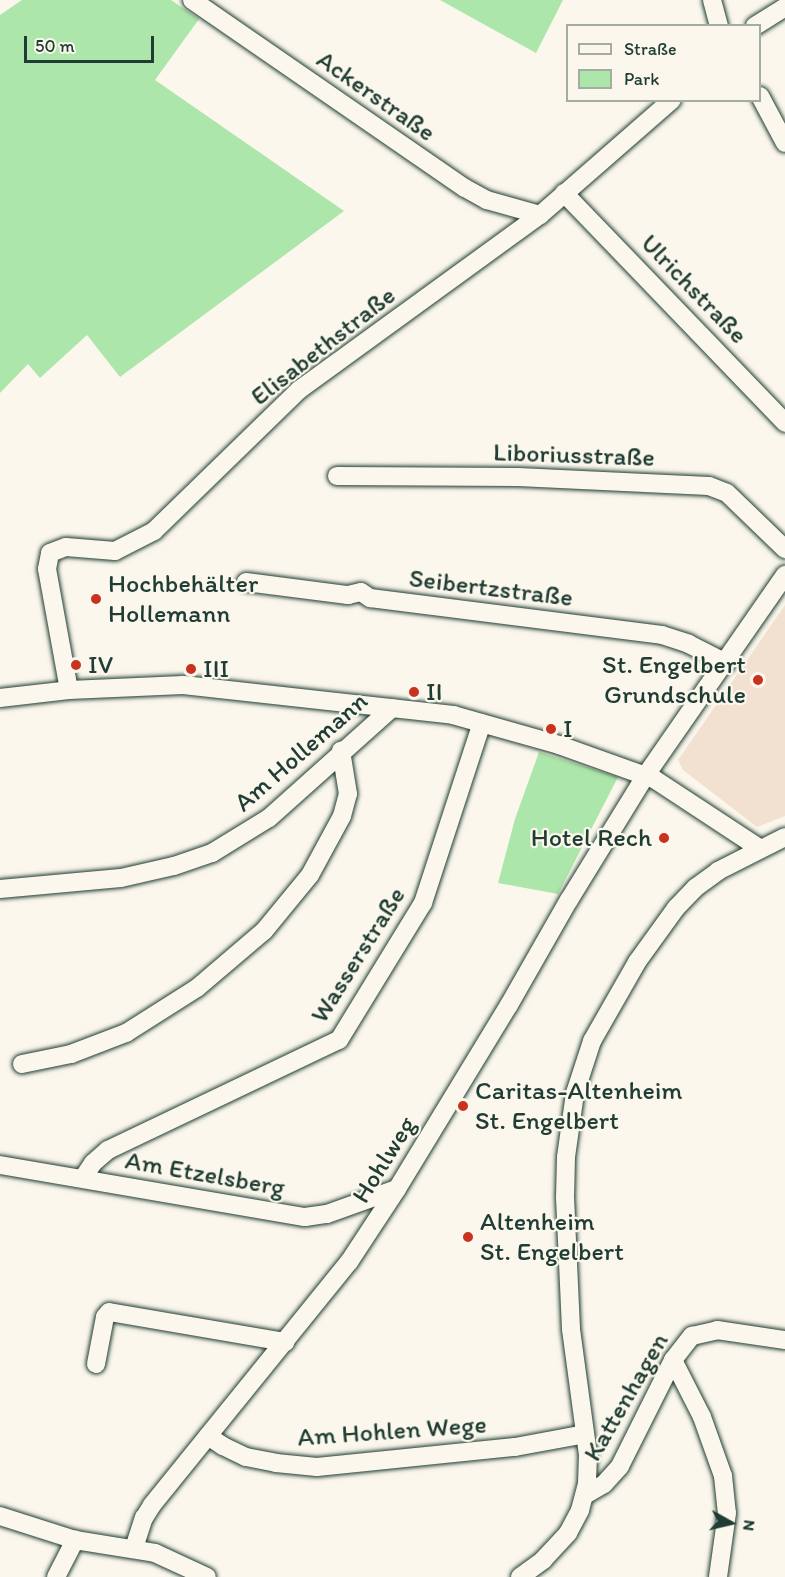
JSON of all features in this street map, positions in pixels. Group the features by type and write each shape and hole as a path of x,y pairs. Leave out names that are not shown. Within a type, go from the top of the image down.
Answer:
{"street":[{"name":"Ackerstraße","path":"192,0 465,188 487,200 540,215"},
{"path":"712,0 718,24"},
{"path":"758,24 785,7"},
{"path":"761,100 785,143"},
{"name":"Elisabethstraße","path":"69,690 47,569 50,553 66,547 115,551 148,535 168,520 249,436 299,390 540,215 670,102"},
{"name":"Ulrichstraße","path":"564,193 731,364 785,423"},
{"name":"Liboriusstraße","path":"337,476 518,477 709,486 727,493 785,549"},
{"name":"Hohlweg","path":"134,1548 152,1505 349,1262 397,1189 509,1005 569,900 646,776 726,663 785,574"},
{"name":"Seibertzstraße","path":"246,582 348,595 360,592 370,598 662,635 690,644 726,663"},
{"path":"0,698 69,690 196,686 439,712 559,745 646,776 670,788 759,848"},
{"name":"Am Hollemann","path":"0,889 121,878 174,866 212,853 269,818 300,792 341,751 392,708"},
{"name":"Wasserstraße","path":"82,1179 93,1163 108,1150 339,1040 423,903 482,723"},
{"path":"22,1064 71,1054 126,1033 197,988 264,931 310,875 342,816 348,794 341,751"},
{"path":"520,1577 543,1560 564,1538 577,1516 585,1495 588,1471 572,1336 565,1246 566,1157 575,1093 592,1041 637,962 676,908 695,888 718,871 759,848 785,837"},
{"name":"Am Etzelsberg","path":"0,1165 313,1217 358,1205 397,1189"},
{"path":"96,1364 105,1317 109,1312 285,1342"},
{"name":"Kattenhagen","path":"585,1495 604,1484 620,1466 673,1360 687,1340 706,1331 741,1332 785,1340"},
{"path":"673,1360 702,1417 723,1476 727,1513 718,1577"},
{"name":"Am Hohlen Wege","path":"208,1436 246,1457 317,1467 515,1447 585,1434"},
{"path":"0,1516 75,1540 155,1552 207,1577"},
{"path":"56,1577 75,1540"}],"shaded area":[{"name":"St. Engelbert Grundschule","path":"785,605 785,816 757,827 683,770 678,760"}],"green space":[{"path":"22,0 171,0 199,19 155,80 344,211 120,377 87,335 40,378 28,364 0,393 0,15"},
{"path":"440,0 563,0 536,53"},
{"path":"539,752 618,777 558,894 498,883 515,819"}],"place":[{"name":"Hochbehälter Hollemann","path":"96,599"},
{"name":"IV","path":"76,665"},
{"name":"III","path":"191,669"},
{"name":"St. Engelbert Grundschule","path":"758,680"},
{"name":"II","path":"414,692"},
{"name":"I","path":"551,729"},
{"name":"Hotel Rech","path":"664,838"},
{"name":"Caritas-Altenheim St. Engelbert","path":"463,1106"},
{"name":"Altenheim St. Engelbert","path":"468,1237"}]}
